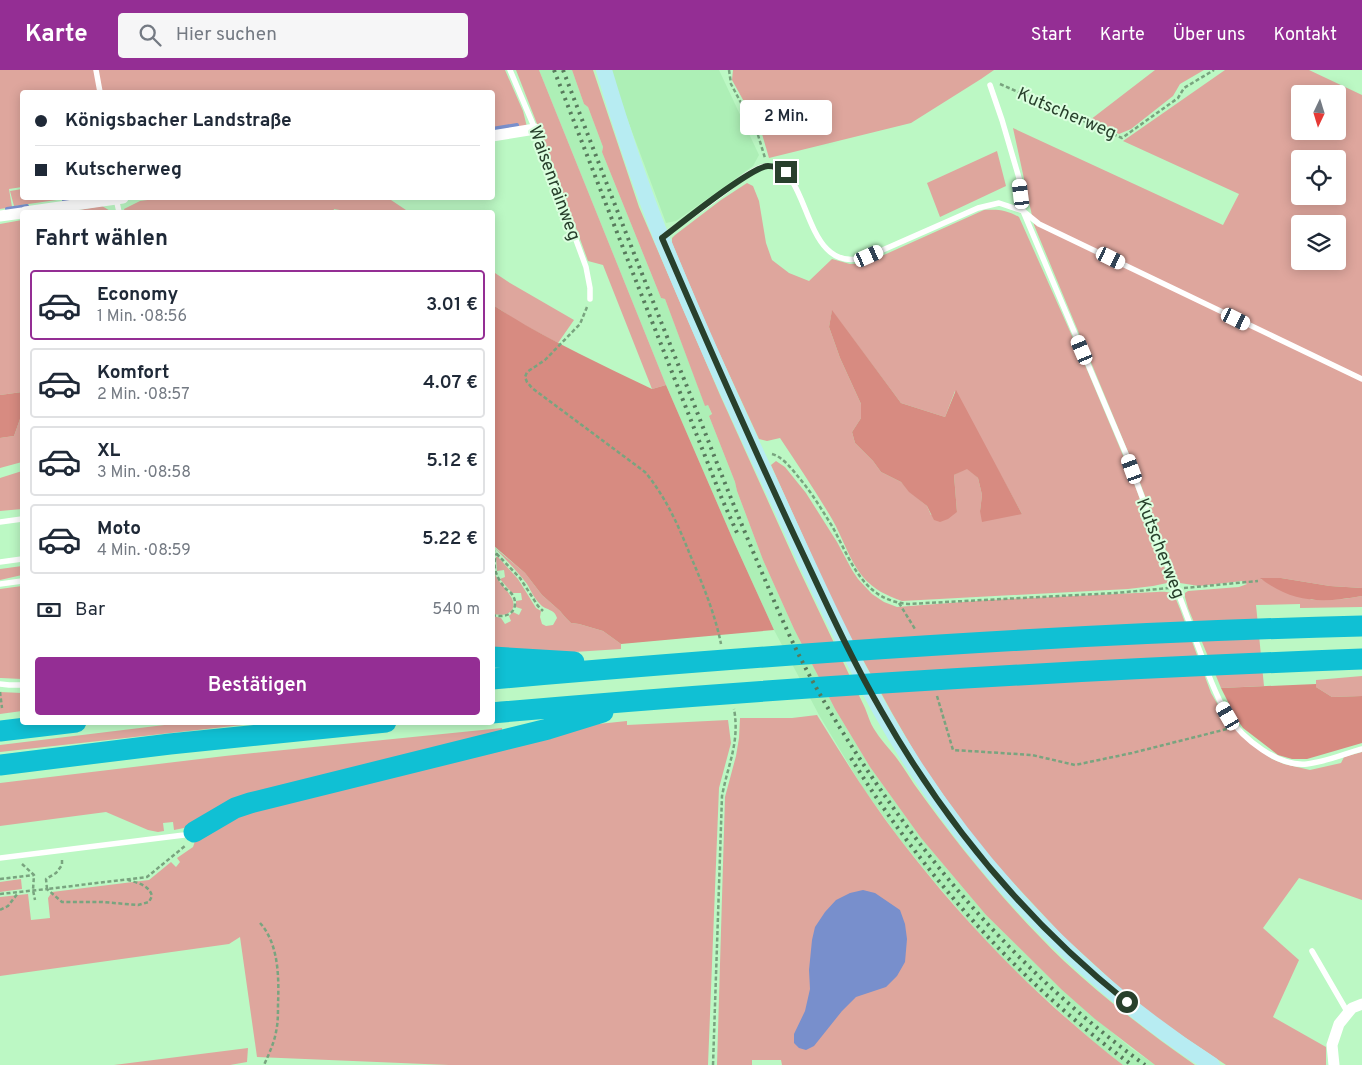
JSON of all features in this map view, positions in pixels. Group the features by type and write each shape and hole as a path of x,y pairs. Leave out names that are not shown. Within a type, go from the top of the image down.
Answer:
{"highway":[{"path":"495,679 896,648 1362,626"},
{"path":"495,657 644,666"},
{"path":"495,713 647,699 1034,674 1362,659"},
{"path":"192,833 234,808 250,803 548,728 647,699"},
{"path":"0,731 51,725"},
{"path":"0,765 170,744 357,725"}],"main road":[{"path":"604,70 618,116 662,238 755,452 843,638 882,712 911,761 934,797 978,855 1044,928 1087,969 1157,1026 1212,1065"}],"street":[{"path":"495,136 535,129"},
{"path":"43,210 106,200"},
{"path":"0,216 20,214"},
{"path":"1334,1065 1332,1045 1339,1024 1352,1008 1362,1004"}],"lane":[{"path":"96,70 100,90"},
{"name":"Waisenrainweg","path":"510,70 535,129 586,267 590,298"},
{"name":"Kutscherweg","path":"990,85 1019,178 1023,210 1126,454 1218,698 1228,716 1251,740 1268,753 1292,763 1305,764 1316,762 1362,749"},
{"path":"662,238 749,174 767,166 786,172 821,242 828,250 845,259 861,259 984,206 999,203 1023,210 1039,224 1362,379"},
{"path":"0,522 20,519"},
{"path":"0,562 20,559"},
{"path":"0,584 20,581"},
{"path":"0,684 20,685"},
{"path":"0,858 192,833"},
{"path":"1312,951 1348,1013"}],"path":[{"path":"729,70 730,84 758,135 767,166"},
{"name":"Kutscherweg","path":"990,85 998,83 1122,138 1178,98 1184,88 1214,70"},
{"path":"755,452 768,452 776,455 794,472 805,485 832,527 858,575 865,584 880,596 899,603 1192,588 1258,581"},
{"path":"497,553 520,578 543,611"},
{"path":"495,616 508,615 515,606 514,597 498,577 495,563 497,553"},
{"path":"899,603 919,636"},
{"path":"0,691 2,708"},
{"path":"936,691 952,750 1032,755 1075,764 1132,753 1236,726"},
{"path":"0,894 147,877 189,843 192,833"},
{"path":"61,851 62,865 56,873 46,879 47,889 62,902 102,902 138,905 149,902 152,896 151,890 127,879"},
{"path":"19,856 21,863 34,875"},
{"path":"0,879 34,875"},
{"path":"34,875 33,890 35,900"},
{"path":"0,910 8,906 19,892"},
{"path":"260,923 266,929 271,942 279,982 277,1031 264,1065"}],"shaded area":[{"path":"0,70 505,70 523,111 527,127 495,133 495,90 20,90 20,187 9,189 12,207 0,209"},
{"path":"516,70 539,70 666,385 652,389 603,265 588,261"},
{"path":"539,70 572,70 584,104 588,107 603,147 602,152 661,298 665,299 705,405 708,405 712,415 709,416 763,560 794,629 835,709 870,767 921,838 986,915 1062,990 1131,1048 1155,1065 1123,1065 1101,1048 1013,969 983,938 934,881 899,838 863,788 819,715 774,630 734,542 666,385"},
{"path":"572,70 593,70 639,207 720,395 874,729 966,853 1043,940 1111,1002 1195,1065 1155,1065 1095,1019 1062,990 986,915 921,838 870,767 835,709 794,629 763,560 709,416 712,414 708,405 705,406 665,299 661,298 602,152 603,147 588,107 584,104"},
{"path":"611,70 719,70 759,155 753,166 676,221 666,223"},
{"path":"733,70 994,70 911,123 769,158 762,134 732,80"},
{"path":"1155,70 1204,70 1180,84 1173,96 1131,129 1119,134 1090,120"},
{"path":"1225,70 1309,70 1341,85 1291,85 1291,140 1346,140 1346,87 1362,95 1362,588 1330,586 1281,578 1261,579 1312,600 1344,599 1362,596 1362,607 1300,608 1300,604 1256,605 1264,686 1221,688 1188,608 1185,593 1188,591 1239,587 1247,584 1242,581 1199,586 1180,583 1177,579 1129,454 1034,225 1013,128 1223,225 1239,194 1123,141"},
{"path":"997,151 1006,186 940,217 927,183"},
{"path":"747,183 753,186 759,201 766,243 772,260 789,273 809,281 832,259 850,264 866,263 984,210 1002,210 1019,217 1130,472 1168,577 1167,583 1128,589 902,601 871,585 858,570 832,519 780,438 767,441 759,439 711,335 672,243 672,238 675,235","holes":["832,311 901,403 945,417 955,391 1022,514 980,511 982,495 978,478 967,468 954,475 957,512 931,515 927,506 901,482 881,472 855,443 852,432 861,418 861,404 840,358 829,327"]},
{"path":"20,189 20,200 57,200 14,206 10,191"},
{"path":"391,200 406,210 124,210 140,201"},
{"path":"102,206 109,210 79,210"},
{"path":"20,220 20,392 0,395 0,224"},
{"path":"495,273 574,320 558,343 517,321 495,306"},
{"path":"495,306 551,339 652,389 666,385 774,630 621,644 603,631 571,623 542,595 525,573 495,547"},
{"path":"832,310 901,403 945,417 956,390 1022,514 982,522 980,511 982,495 978,478 967,469 954,475 957,512 940,522 934,520 927,506 909,492 901,482 881,472 855,443 852,432 861,418 861,404 840,358 829,327"},
{"path":"20,392 20,419 14,436 0,438 0,395"},
{"path":"20,419 20,463 0,468 0,438 14,436"},
{"path":"776,461 785,467 806,493 858,579 872,594 884,602 897,607 989,600 1167,592 1175,597 1211,693 1224,715 1251,744 1272,759 1310,770 1341,763 1344,757 1362,752 1362,900 1299,878 1263,928 1299,960 1273,1017 1326,1047 1326,1065 1226,1065 1144,1010 1062,935 980,847 921,763 839,616 771,465"},
{"path":"20,472 20,509 0,511 0,478"},
{"path":"495,548 525,573 542,595 571,623 603,631 621,644 621,649 574,652 495,653 495,616 501,618 505,624 511,621 509,616 513,612 519,615 522,609 516,607 516,601 522,600 521,593 512,593 500,579 505,577 504,570 497,571 496,557 518,579 536,608 541,611 542,624 546,626 553,625 557,618 552,611 538,602 523,579"},
{"path":"20,566 20,575 0,580 0,569"},
{"path":"495,574 513,602 513,607 509,613 495,614"},
{"path":"1260,578 1281,578 1330,586 1362,588 1362,596 1334,600 1296,597 1272,587"},
{"path":"20,586 20,679 0,678 0,589"},
{"path":"1362,676 1362,696 1332,697 1316,687 1316,680"},
{"path":"1316,684 1316,687 1332,697 1362,696 1362,743 1307,759 1292,759 1278,755 1243,728 1221,688"},
{"path":"0,692 20,693 20,711 0,714"},
{"path":"817,715 856,778 888,823 976,930 1032,987 1123,1065 782,1065 781,1060 752,1060 752,1065 717,1065 725,797 736,756 740,718 792,718"},
{"path":"728,720 731,743 719,788 708,1065 449,1065 257,1057 240,937 229,944 0,976 0,897 28,894 31,920 50,918 48,898 52,892 149,880 171,862 176,867 180,862 177,858 193,847 195,841 236,813 598,724 627,721 627,725"},
{"path":"164,725 242,725 0,752 0,745"},
{"path":"502,728 502,732 174,830 173,822 163,823 164,831 158,832 148,830 106,812 0,826 0,783 225,756"},
{"path":"21,879 22,889 0,892 0,882"},
{"path":"248,1048 247,1062 230,1065 114,1065"}],"water":[{"path":"863,890 875,893 900,910 905,924 907,939 905,962 897,976 886,987 856,997 842,1011 814,1046 806,1050 799,1048 794,1043 794,1034 805,1011 810,989 809,970 815,927 836,900 850,893"}],"waterway":[{"path":"495,129 517,125"},
{"path":"64,201 71,200"},
{"path":"7,209 27,206"}],"railway":[{"path":"554,70 722,499 738,535"},
{"path":"563,70 742,526 787,629 823,700 851,745 919,843 988,924 1024,962 1063,998 1103,1033 1145,1065"},
{"path":"851,758 909,844 977,925 1052,1000 1091,1034 1132,1065"}],"route":[{"path":"786,172 767,166 749,174 662,238 755,452 824,599 866,683 911,761 957,828 978,855 1020,902 1087,969 1127,1002"}]}
